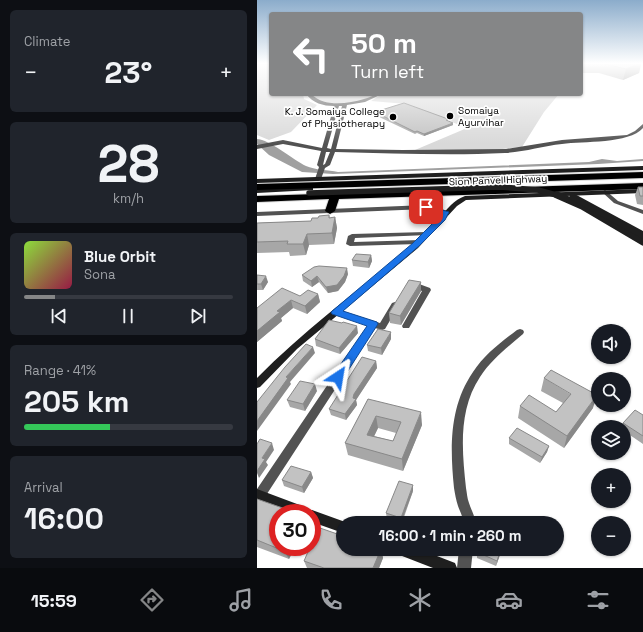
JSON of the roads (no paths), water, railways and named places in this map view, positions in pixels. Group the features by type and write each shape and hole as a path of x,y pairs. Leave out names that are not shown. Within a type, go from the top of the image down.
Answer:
{"highway":[{"name":"Sion Panvel Highway","path":"257,187 295,183 545,174 643,175"},
{"name":"Sion Panvel Highway","path":"257,199 643,186"},
{"path":"330,211 335,196"}],"main road":[{"path":"257,181 295,183 319,177 545,174 643,168"},
{"path":"257,195 310,191 499,183 524,184 548,188 567,194 585,202 643,235"},
{"path":"257,191 501,187 523,188 545,192 579,205 643,242"},
{"path":"257,384 280,359 418,242 442,218 455,202 465,198 643,191"},
{"path":"258,496 280,504"},
{"path":"321,519 336,525"},
{"path":"420,556 450,568"}],"street":[{"path":"310,96 318,102 337,104 371,99 376,96"},
{"path":"319,177 322,168 320,165 337,104"},
{"path":"322,168 327,165 333,150 345,104"},
{"path":"259,147 283,142 324,150 403,152 506,150 570,141 628,136 637,132 643,125"},
{"path":"605,192 617,202 643,212"},
{"path":"257,214 426,207 446,212"},
{"path":"418,242 351,244 352,236 426,234"},
{"path":"406,243 407,235"},
{"path":"258,496 384,325 406,286 411,284 427,290 406,326"},
{"path":"336,312 384,325"},
{"path":"469,516 463,503 456,456 460,414 465,398 476,376 492,356 520,332"},
{"path":"464,568 465,556"}],"place":[{"name":"Somaiya Ayurvihar","path":"450,116"},
{"name":"K. J. Somaiya College of Physiotherapy","path":"393,117"}]}
